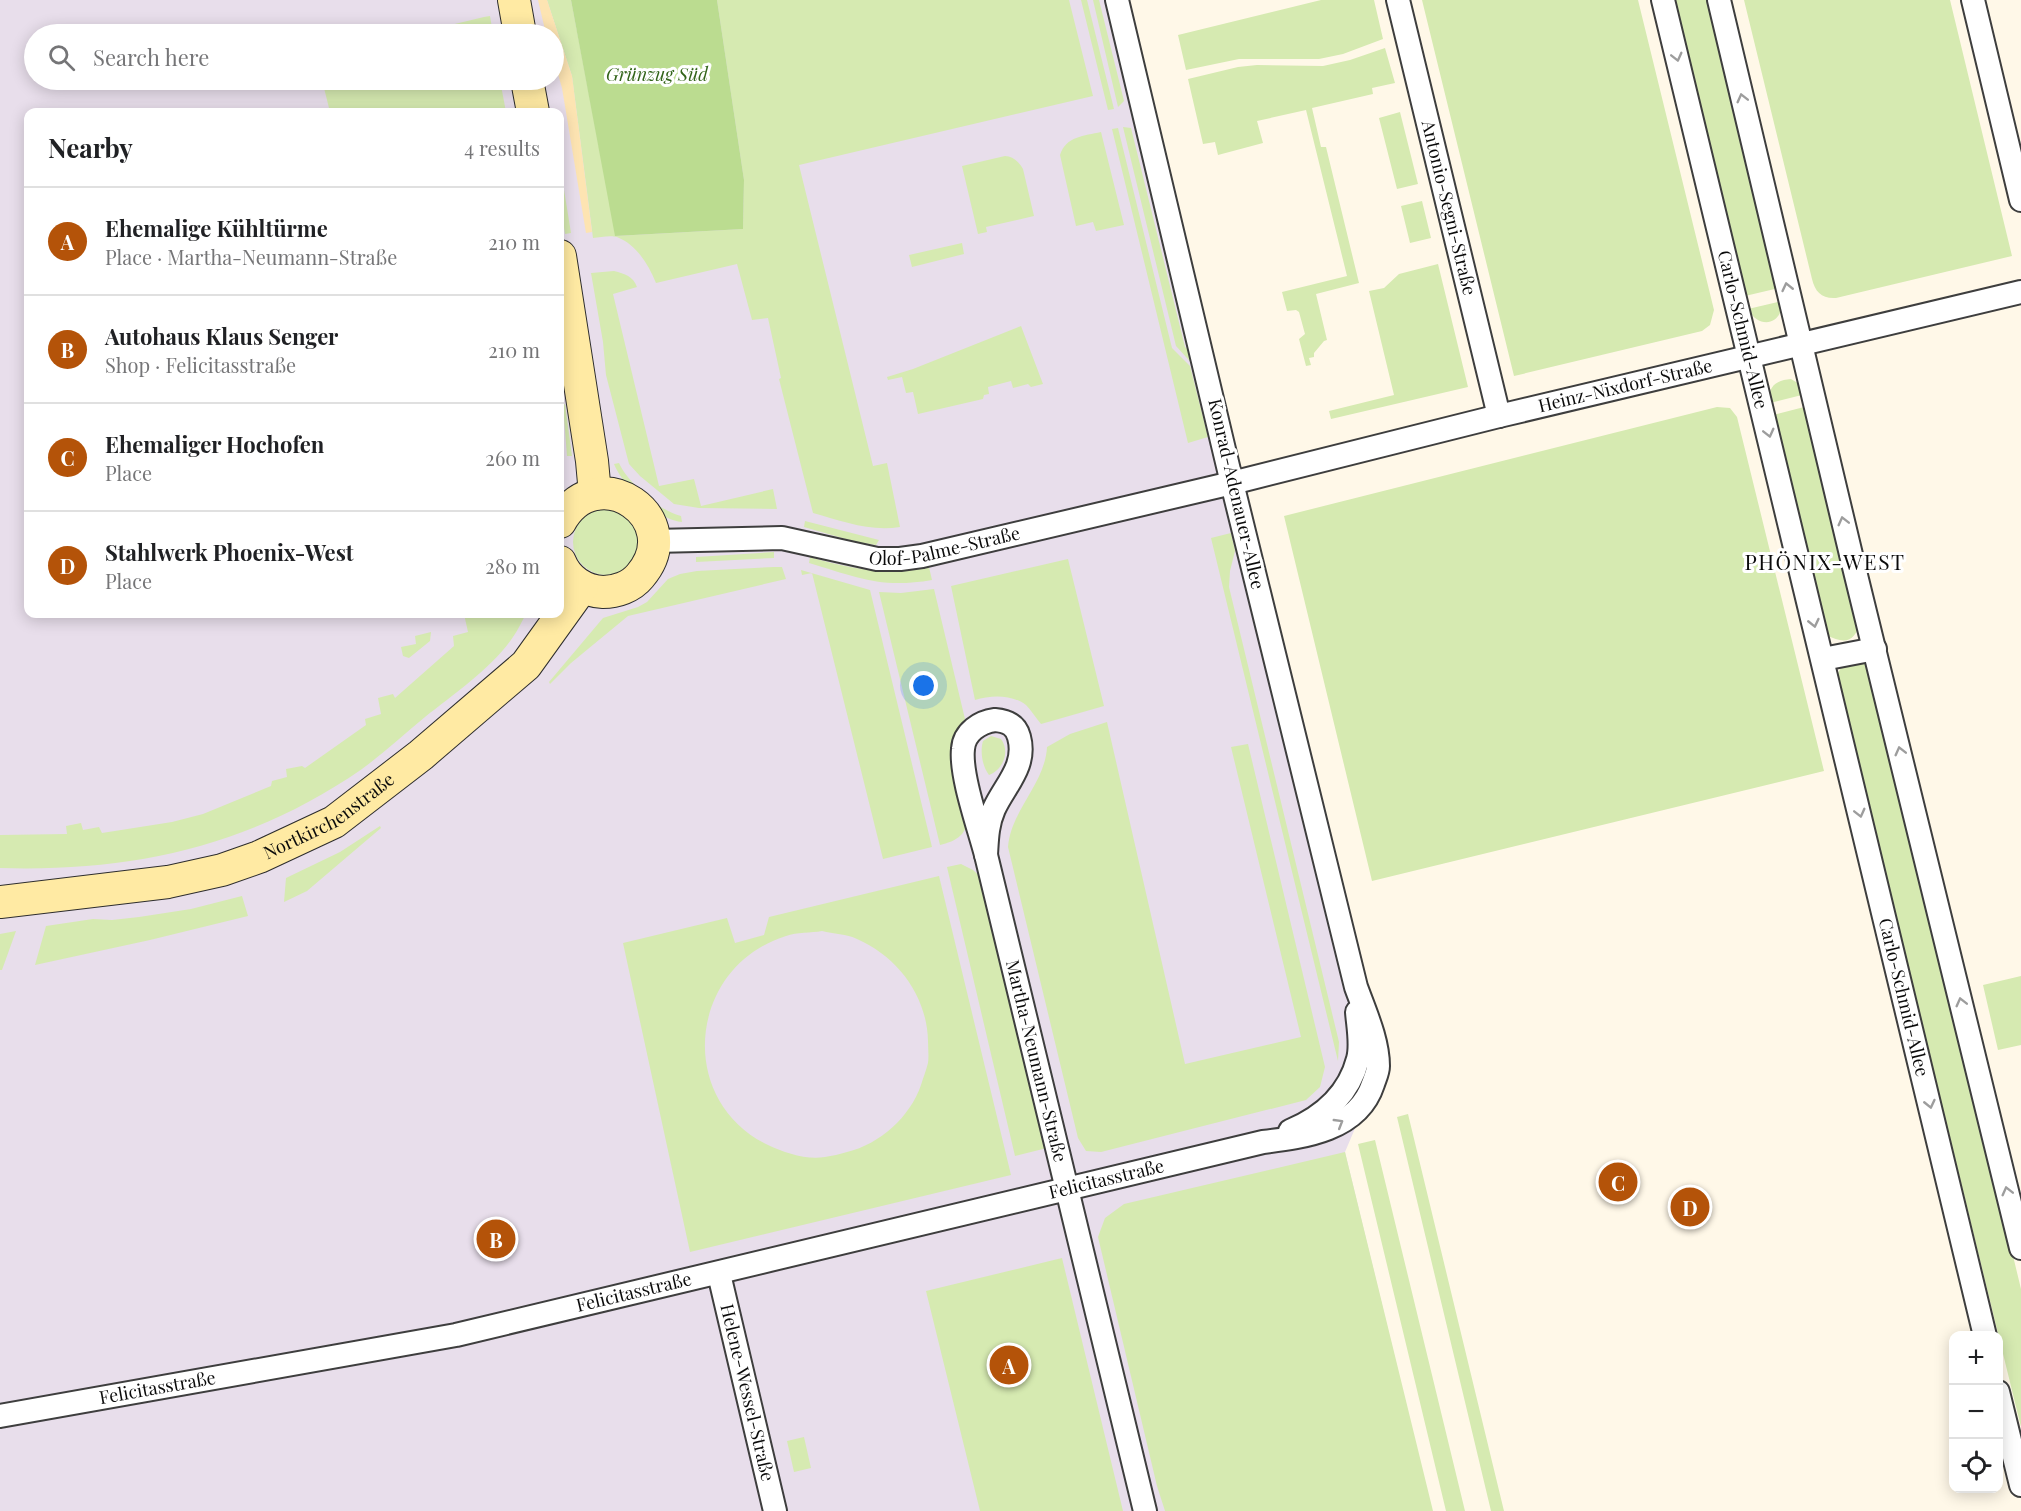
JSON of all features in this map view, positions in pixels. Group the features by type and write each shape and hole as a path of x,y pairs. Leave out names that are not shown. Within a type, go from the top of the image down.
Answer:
{"main road":[{"path":"514,0 518,24"},
{"path":"530,90 532,108"},
{"path":"564,282 592,460 595,494"},
{"path":"564,515 568,508 581,499 595,494 609,493 623,496 645,514 651,526 654,541 647,569 637,580 624,588 611,592 596,591 569,578 564,569"},
{"name":"Nortkirchenstraße","path":"564,611 582,586"},
{"name":"Nortkirchenstraße","path":"0,902 168,882 222,870 259,857 334,822 421,755 507,683 526,665 559,618"}],"street":[{"name":"Konrad-Adenauer-Allee","path":"1117,0 1232,483 1356,987 1375,1043 1378,1068 1369,1096"},
{"name":"Antonio-Segni-Straße","path":"1398,0 1500,416"},
{"name":"Carlo-Schmid-Allee","path":"1663,0 1984,1331"},
{"path":"1719,0 2021,1248"},
{"path":"1973,0 2021,200"},
{"name":"Heinz-Nixdorf-Straße","path":"1232,483 1500,416 2021,292"},
{"name":"Olof-Palme-Straße","path":"654,541 782,538 877,559 900,559 1232,483"},
{"path":"1823,659 1875,649"},
{"name":"Martha-Neumann-Straße","path":"986,855 990,820 994,808 1018,768 1022,753 1018,733 1011,724 995,720 976,726 963,747 963,766 1145,1511"},
{"name":"Konrad-Adenauer-Allee","path":"1336,1102 1347,1086 1359,1057 1356,987"},
{"name":"Felicitasstraße","path":"0,1416 456,1335 719,1274 1263,1142 1301,1137 1327,1130 1355,1113 1369,1096"},
{"name":"Felicitasstraße","path":"1263,1142 1296,1129 1336,1102"},
{"name":"Helene-Wessel-Straße","path":"719,1274 775,1511"},
{"path":"2003,1412 2021,1485"}],"shaded area":[{"path":"0,0 1107,0 1330,919 1370,1093 1345,1152 1432,1511 0,1511"}],"green space":[{"path":"547,0 571,0 616,236 743,229 744,180 717,0 1069,0 1093,96 799,165 873,466 887,463 900,527 867,527 813,513 779,379 781,378 768,318 752,320 737,264 656,283 645,262 624,240 615,236 593,238 572,76 564,52 564,24 555,24"},
{"name":"Grünzug Süd","path":"571,0 717,0 744,180 743,229 615,236"},
{"path":"1081,0 1087,0 1114,109 1108,110"},
{"path":"1093,0 1099,0 1124,101 1118,107"},
{"path":"1321,0 1374,0 1383,39 1343,54 1319,59 1239,59 1186,70 1178,35"},
{"path":"1422,0 1638,0 1714,310 1710,325 1702,331 1514,376"},
{"path":"1673,0 1710,0 1779,288 1745,296"},
{"path":"1744,0 1950,0 2012,256 1836,298 1820,294 1812,279"},
{"path":"490,16 491,24 455,24"},
{"path":"1385,48 1395,83 1372,88 1373,94 1312,108 1321,147 1326,147 1359,283 1316,294 1327,340 1314,353 1314,357 1309,358 1311,365 1306,366 1299,339 1305,334 1299,312 1287,311 1282,292 1347,276 1306,110 1257,121 1263,143 1218,155 1215,142 1203,144 1188,79 1238,67 1257,65 1323,66"},
{"path":"324,90 502,90 505,108 329,108"},
{"path":"1400,112 1418,184 1397,189 1379,118"},
{"path":"1123,127 1131,128 1185,347 1193,354 1196,368 1176,346"},
{"path":"1118,128 1172,348 1190,366 1208,437 1188,443 1112,129"},
{"path":"1101,132 1124,225 1096,231 1093,222 1076,226 1060,155 1071,140"},
{"path":"1005,156 1016,160 1023,169 1034,216 986,227 987,232 978,234 962,166"},
{"path":"564,190 571,233 565,234 564,227"},
{"path":"1422,201 1431,238 1410,243 1401,206"},
{"path":"962,243 964,254 912,267 909,255"},
{"path":"1438,264 1468,387 1331,419 1329,411 1394,395 1369,291 1384,288 1399,274"},
{"path":"614,271 631,278 637,287 613,294 659,486 694,479 701,506 773,489 777,509 699,508 674,504 629,464 606,375 603,342 591,273"},
{"path":"1782,301 1779,315 1770,322 1758,320 1748,309"},
{"path":"1021,326 1043,384 1031,387 1028,384 1013,388 1011,381 988,387 989,394 984,395 983,399 918,414 913,392 906,393 902,377 888,380 887,377"},
{"path":"1791,379 1801,385 1806,394 1770,403 1769,397 1774,385"},
{"path":"565,404 572,456 567,456"},
{"path":"1808,406 1861,620 1856,633 1849,640 1839,640 1826,635 1773,415"},
{"path":"1717,407 1730,408 1737,417 1824,771 1372,881 1284,516"},
{"path":"619,463 637,487 664,509 681,516 682,522 662,515 642,500 618,473 614,464"},
{"path":"606,509 619,511 629,519 637,529 639,542 637,555 629,565 619,573 606,575 593,573 583,565 575,555 573,542 575,529 583,519 593,511"},
{"path":"805,521 879,540 876,545 856,542 804,527"},
{"path":"1231,533 1235,551 1229,587 1339,1042 1338,1061 1211,538"},
{"path":"774,552 774,558 696,562 696,557"},
{"path":"810,557 869,570 898,571 929,567 932,580 898,583 869,580 809,563"},
{"path":"1068,559 1104,706 1041,724 1020,701 994,696 975,700 951,586"},
{"path":"782,567 786,579 628,616 571,663 550,684 549,682 603,618 647,602 668,579 697,571"},
{"path":"801,570 812,573 802,575"},
{"path":"812,573 870,590 932,847 883,859"},
{"path":"934,589 965,719 955,734 952,748 968,820 965,830 959,837 940,845 879,592 901,593"},
{"path":"465,618 524,618 515,634 484,670 370,763 320,796 277,818 189,849 144,859 49,868 0,868 0,835 67,834 66,826 81,823 83,830 99,827 102,833 172,822 203,814 271,786 272,781 287,777 286,769 302,766 305,768 366,725 365,719 381,714 378,698 393,694 395,698 454,646 453,636 468,632"},
{"path":"431,632 430,641 409,658 403,656 401,647 416,644 415,636"},
{"path":"1859,661 1866,664 1872,671 2021,1289 2021,1427 2003,1354 2003,1331 1997,1331 1838,682 1838,673 1842,666"},
{"path":"1107,722 1185,1064 1301,1037 1231,747 1248,744 1325,1067 1320,1087 1306,1100 1101,1152 1086,1151 1078,1138 1008,847 1015,821 1040,773 1047,747 1070,734"},
{"path":"991,736 1001,739 1005,754 1002,764 989,775 983,763 982,749 983,741"},
{"path":"380,826 381,828 307,891 284,902 286,878 340,852"},
{"path":"961,864 982,878 1047,1148 1015,1156 947,867"},
{"path":"939,876 1011,1175 690,1252 623,943 727,918 735,943 764,935 769,917","holes":["822,931 853,937 872,947 885,956 908,980 916,994 926,1024 928,1060 916,1097 892,1128 871,1143 859,1148 830,1156 810,1158 768,1145 738,1124 718,1098 707,1067 705,1035 713,1004 729,975 753,952 786,936"]},
{"path":"242,896 248,916 35,965 46,926 93,919 112,920 139,917 191,909"},
{"path":"16,931 2,970 0,970 0,934"},
{"path":"2021,976 2021,1045 1998,1050 1983,985"},
{"path":"1408,1114 1504,1511 1491,1511 1397,1117"},
{"path":"1375,1140 1465,1511 1446,1511 1358,1144"},
{"path":"1345,1152 1433,1511 1165,1511 1157,1486 1098,1237 1105,1218 1124,1204"},
{"path":"1062,1258 1123,1511 980,1511 926,1291"},
{"path":"804,1437 811,1468 794,1472 787,1441"}],"sand":[{"path":"538,0 547,0 555,24 544,24"},
{"path":"564,52 572,76 592,232 586,233 562,90"}],"place":[{"name":"Ehemaliger Hochofen","path":"1618,1182"},
{"name":"Stahlwerk Phoenix-West","path":"1690,1207"},
{"name":"Autohaus Klaus Senger","path":"496,1239"},
{"name":"Ehemalige Kühltürme","path":"1009,1365"}],"district":[{"name":"PHÖNIX-WEST","path":"1825,563"}]}
